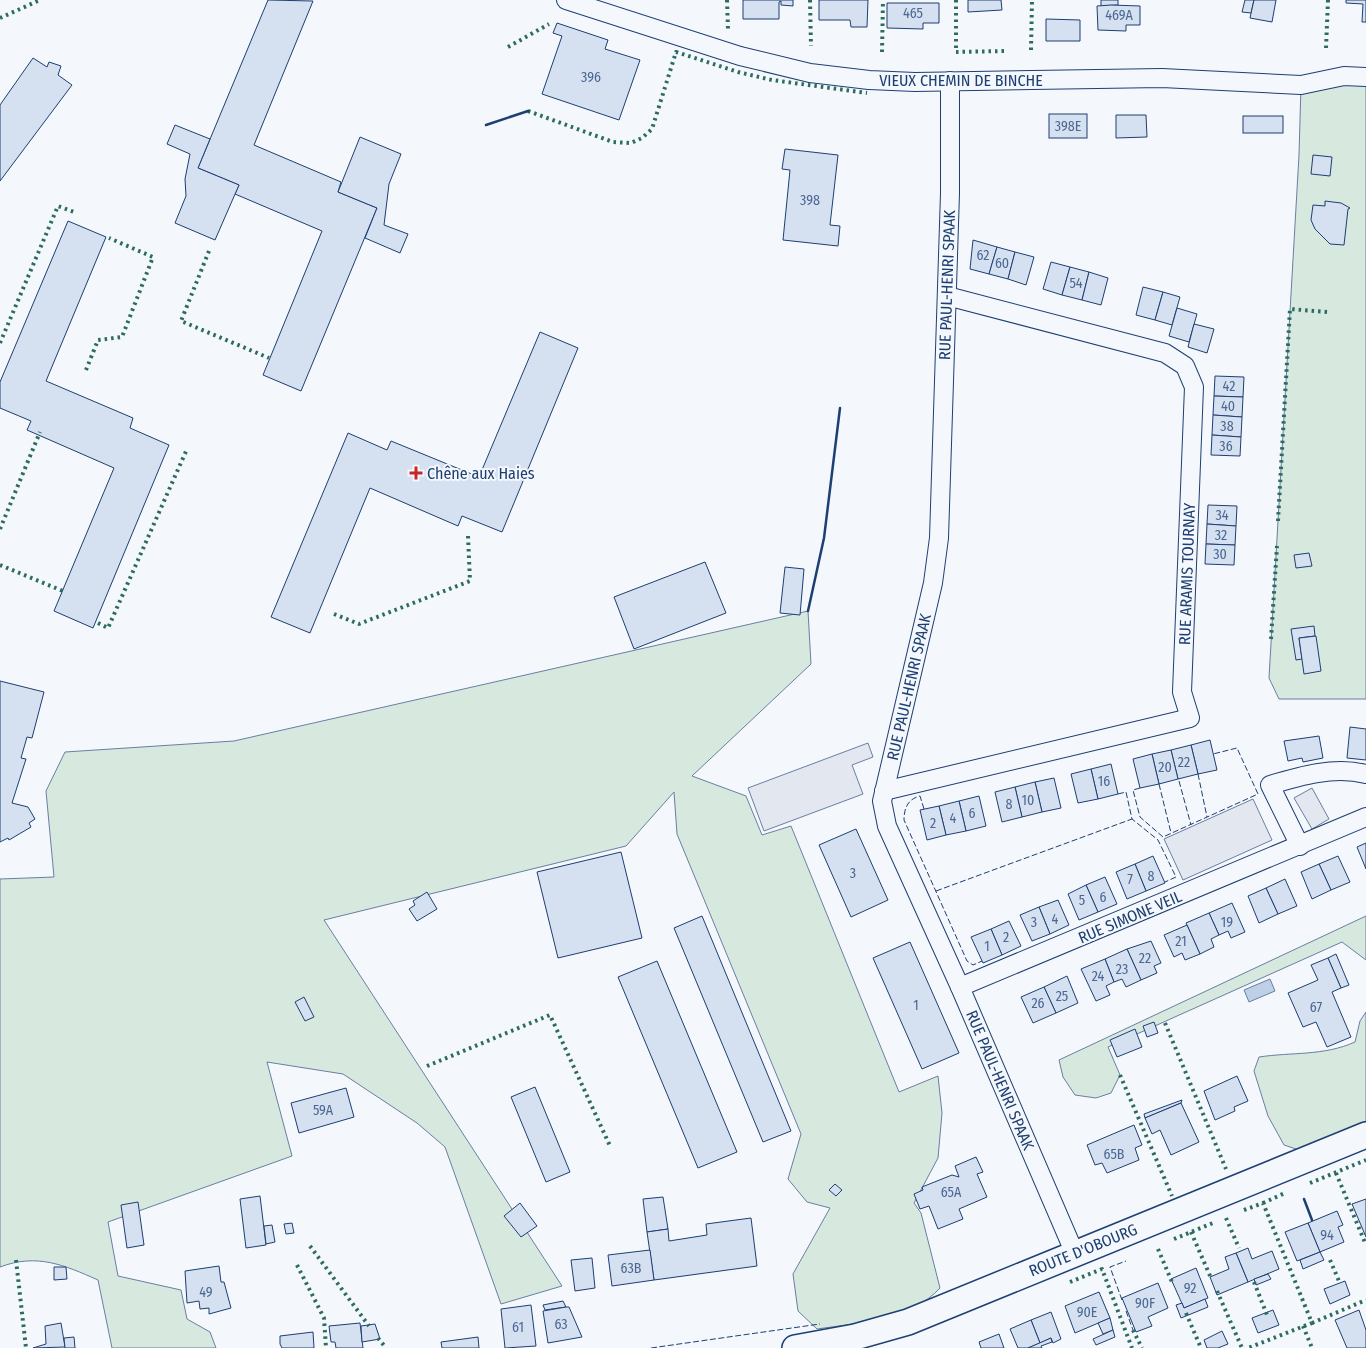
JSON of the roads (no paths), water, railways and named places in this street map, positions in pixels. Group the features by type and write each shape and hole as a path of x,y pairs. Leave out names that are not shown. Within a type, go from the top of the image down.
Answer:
{"main road":[{"name":"ROUTE D'OBOURG","path":"796,1348 855,1337 908,1322 1366,1135"}],"street":[{"name":"VIEUX CHEMIN DE BINCHE","path":"566,0 740,56 810,72 869,80 950,81 1162,78 1301,85 1344,76 1366,77"},
{"name":"RUE PAUL-HENRI SPAAK","path":"950,81 947,296 938,547 933,583 882,801 887,826 960,988 1075,1254"},
{"name":"RUE ARAMIS TOURNAY","path":"884,791 1190,718 1182,692 1194,387 1185,366 1165,353 947,296"},
{"path":"1300,846 1270,784 1301,776 1332,772 1366,774"},
{"name":"RUE SIMONE VEIL","path":"960,988 1366,817"}],"water":[{"path":"1270,979 1275,991 1249,1002 1244,990"}],"place":[{"name":"Chêne aux Haies","path":"416,473"}]}
